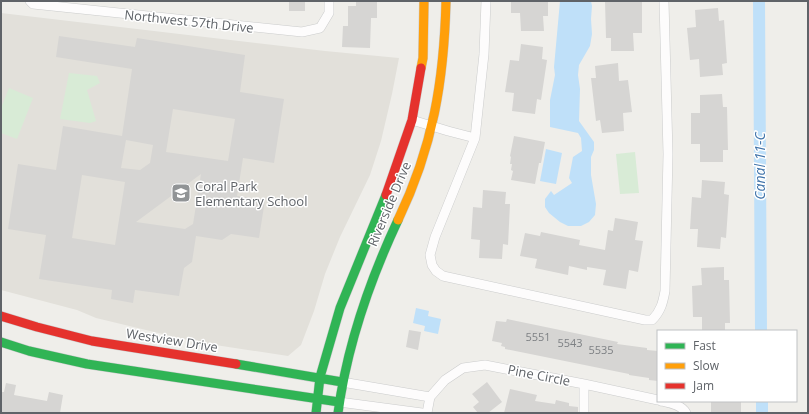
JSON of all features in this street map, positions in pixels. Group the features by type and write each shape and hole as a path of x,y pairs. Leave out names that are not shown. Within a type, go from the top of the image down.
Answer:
{"street":[{"name":"Northwest 57th Drive","path":"30,1 34,4 302,32 320,28 329,13 329,1"},
{"name":"Riverside Drive","path":"316,413 320,377 340,308 391,183 412,120 423,58 424,1"},
{"name":"Riverside Drive","path":"338,413 342,382 359,315 383,253 410,195 426,148 440,93 445,48 446,1"},
{"path":"486,1 484,54 475,138 435,237 430,255 432,265 436,271 443,276 644,320 652,320 658,314 663,304 666,291 668,154 664,1"},
{"path":"412,120 475,138"},
{"name":"Westview Drive","path":"1,316 92,341 320,377 342,382"},
{"path":"1,342 87,364 317,399 422,413"},
{"name":"Pine Circle","path":"430,397 445,380 463,368 485,365 657,400"},
{"path":"342,382 430,397 427,413"},
{"path":"584,384 584,413"},
{"path":"667,402 684,409 686,413"}],"shaded area":[{"name":"Coral Park Elementary School","path":"1,13 325,51 399,58 381,141 370,175 340,237 325,274 314,311 301,345 288,356 196,342 96,318 77,310 1,290"}],"green space":[{"path":"69,73 97,76 100,83 87,90 96,121 90,123 60,119"},
{"path":"9,88 33,98 17,139 1,133 1,108"},
{"path":"635,152 639,193 620,194 616,154"}],"water":[{"path":"560,1 591,1 592,6 592,34 590,46 579,65 578,75 580,89 579,121 594,142 594,150 591,157 591,175 596,204 595,215 589,222 581,226 568,226 560,222 549,213 545,207 545,199 551,191 554,195 572,183 569,178 573,157 582,151 581,138 578,133 550,127 550,100 555,75 554,67"},
{"path":"546,149 562,153 556,184 540,181"},
{"path":"416,308 429,311 428,316 441,319 438,334 424,331 425,326 413,323"}],"building":[{"path":"289,1 305,1 305,11 289,11"},
{"path":"356,1 377,1 377,18 371,18 370,48 342,47 343,26 348,26 348,6 356,6"},
{"path":"511,1 548,1 548,16 543,16 544,31 521,31 520,13 511,13"},
{"path":"605,1 642,1 642,33 633,33 634,51 611,51 611,38 606,38"},
{"path":"718,8 719,21 724,20 727,63 722,64 723,75 700,77 699,59 690,60 687,28 696,27 695,10"},
{"path":"59,36 135,47 137,38 245,55 240,92 284,99 274,163 243,158 237,196 265,200 259,238 231,234 222,240 196,236 192,262 184,268 179,296 135,290 133,303 111,299 112,290 39,279 46,235 8,229 18,164 56,170 63,126 122,136 132,69 56,57","holes":["173,109 235,119 228,161 166,152","126,140 153,145 150,163 140,170 121,168","201,174 193,224 185,229 136,222","82,175 125,182 115,245 72,238"]},
{"path":"521,44 543,47 542,59 547,60 541,100 537,99 535,114 512,111 514,93 505,92 510,60 519,61"},
{"path":"618,63 619,81 628,80 632,112 623,113 624,131 602,133 600,120 596,121 591,78 596,78 595,66"},
{"path":"722,94 723,107 727,107 728,150 723,150 723,162 700,162 700,144 691,144 691,113 700,113 700,95"},
{"path":"514,136 545,142 535,184 511,180 513,171 511,170 512,164 510,164 510,156"},
{"path":"702,180 725,182 724,194 729,195 726,238 721,237 720,249 697,247 698,229 690,229 692,197 701,198"},
{"path":"483,190 506,192 505,204 510,204 508,245 503,244 502,259 479,258 480,240 471,239 473,207 482,208"},
{"path":"615,218 638,222 635,240 643,241 638,272 629,270 626,289 603,285 606,270 587,267 587,270 569,266 568,275 535,268 537,259 520,256 525,233 540,236 541,232 580,240 579,245 605,250 608,230 613,231"},
{"path":"724,267 724,280 729,280 730,323 725,323 725,330 702,330 702,317 693,317 692,286 702,285 701,268"},
{"path":"507,319 618,342 617,344 657,351 657,381 505,349 505,347 501,346 502,343 492,341 496,321 506,322"},
{"path":"409,330 421,332 418,350 406,347"},
{"path":"487,382 502,402 488,413 478,413 473,407 479,402 472,394"},
{"path":"6,383 16,385 14,395 47,401 49,392 63,395 60,413 1,413 1,392 4,392"},
{"path":"510,389 537,395 535,401 555,404 556,400 569,403 569,406 578,407 578,413 504,413"},
{"path":"711,402 741,402 741,413 711,413"}],"waterway":[{"name":"Canal 11-C","path":"759,1 761,330"},
{"name":"Canal 11-C","path":"762,402 762,413"}],"traffic: fast":[{"path":"316,413 320,377 340,308 386,195"},
{"path":"338,413 347,363 360,314 387,243 398,220"},
{"path":"1,342 29,351 87,364 339,402"},
{"path":"236,364 342,382"}],"traffic: slow":[{"path":"421,68 423,58 424,1"},
{"path":"398,220 420,166 434,113 443,59 446,1"}],"traffic: jam":[{"path":"386,195 412,120 421,68"},
{"path":"1,316 92,341 236,364"}],"place":[{"name":"Coral Park Elementary School","path":"181,193"}]}
